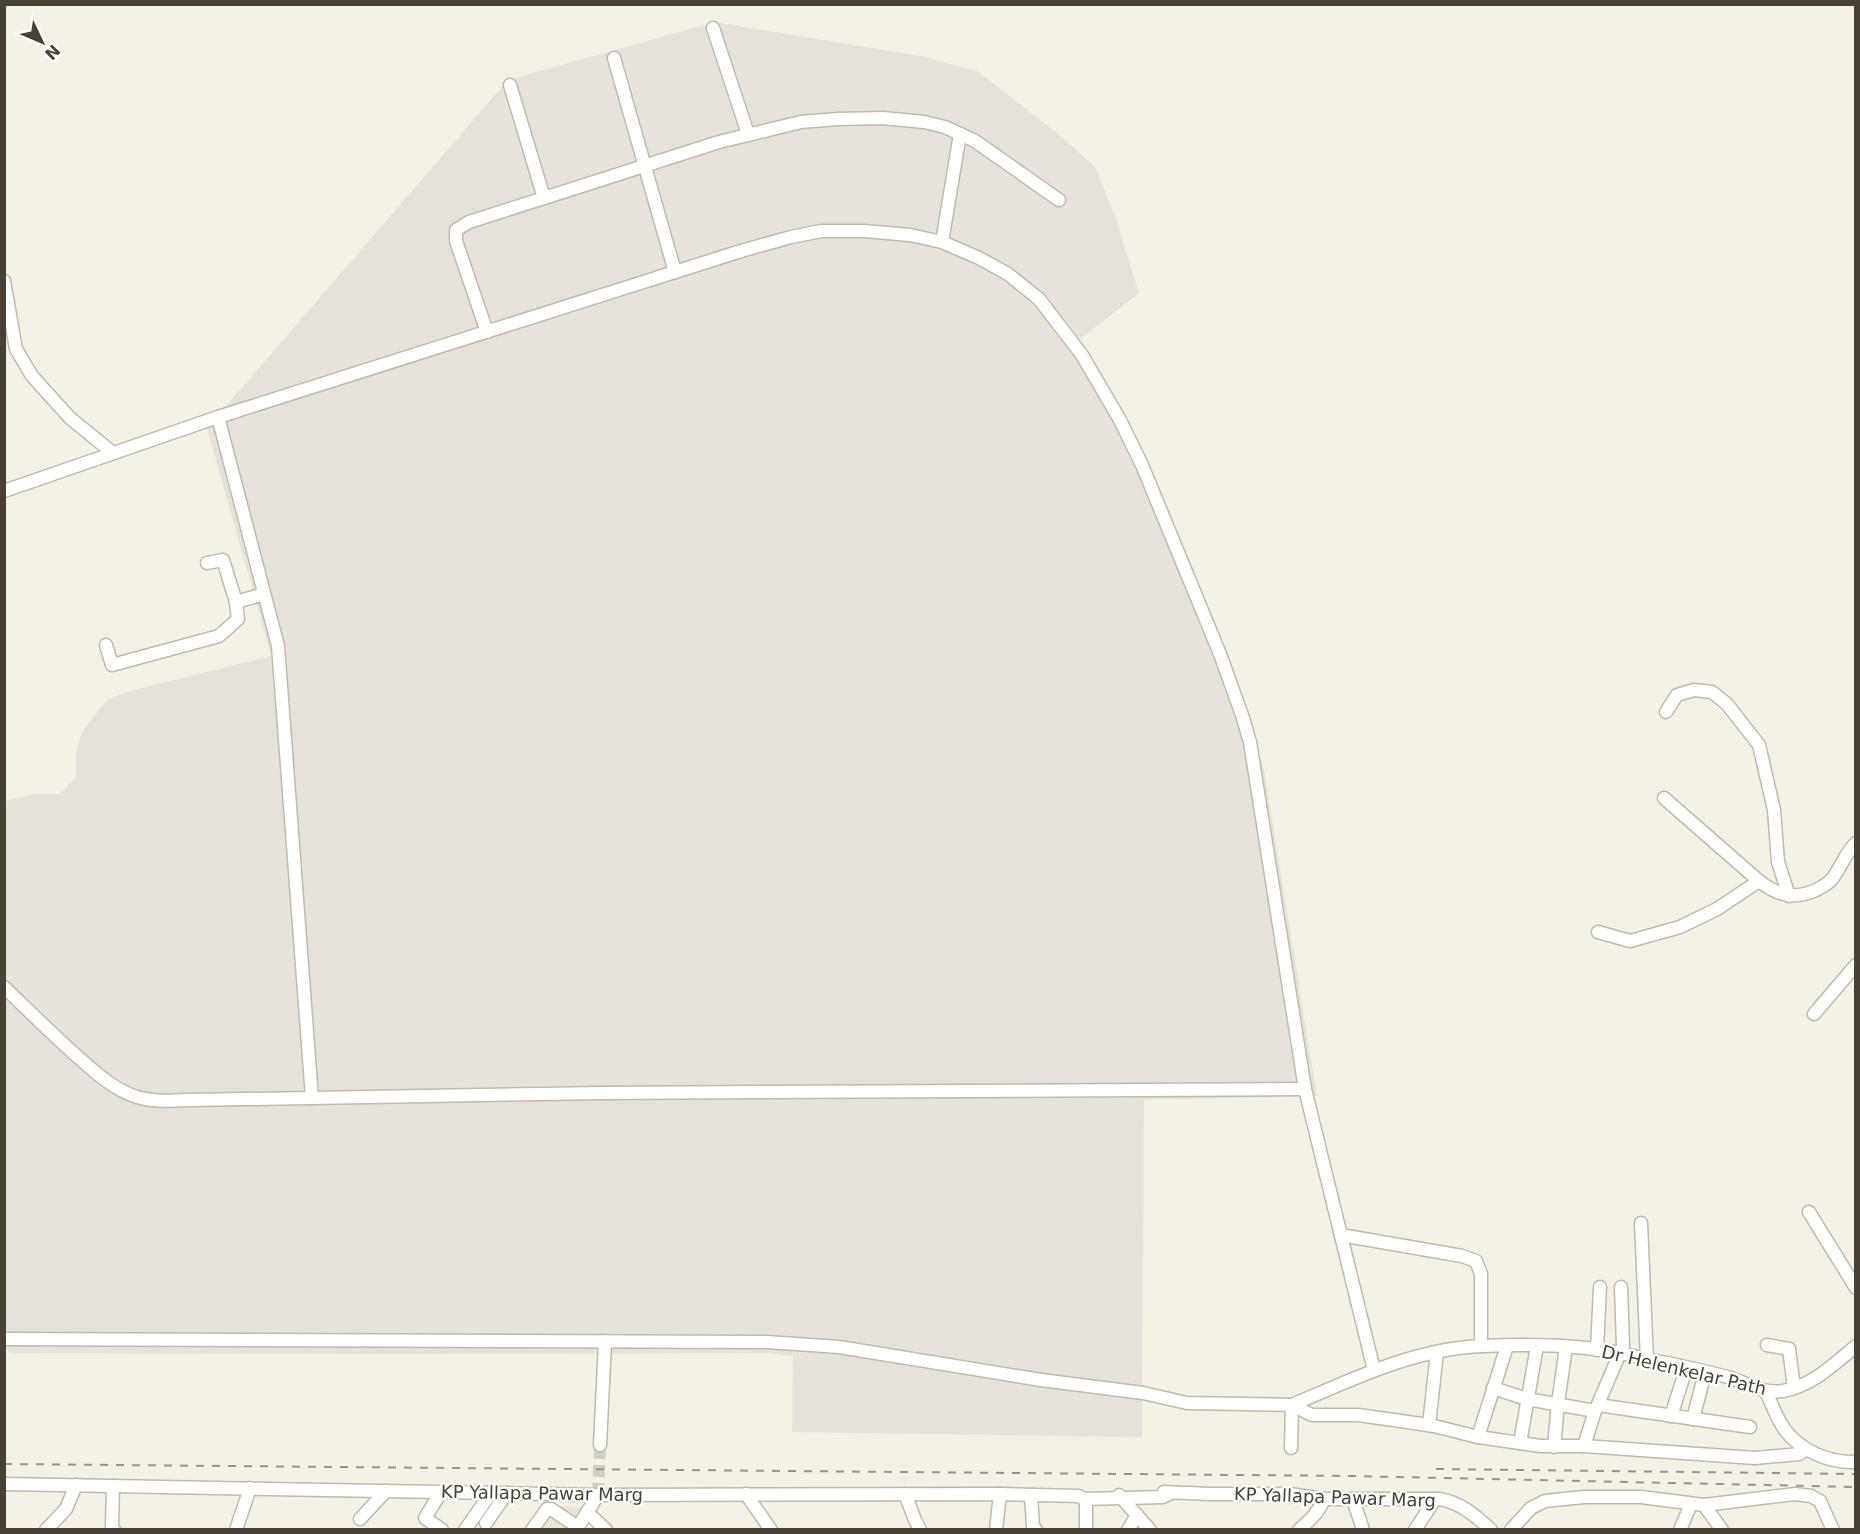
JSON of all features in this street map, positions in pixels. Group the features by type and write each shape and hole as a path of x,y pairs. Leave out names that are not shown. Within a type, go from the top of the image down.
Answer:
{"street":[{"path":"713,28 748,134"},
{"path":"614,58 675,272"},
{"path":"510,86 544,198"},
{"path":"487,332 456,241 456,230 468,222 748,134 801,122 883,118 924,122 945,127 975,141 1059,200"},
{"path":"942,242 960,134"},
{"path":"4,491 218,417 791,237 821,231 864,231 910,236 942,242 1008,273 1039,299 1082,355 1120,420 1142,465 1220,654 1242,715 1250,742 1305,1089 1374,1370"},
{"path":"4,281 16,349 32,376 70,418 112,453"},
{"path":"218,417 278,646 312,1098"},
{"path":"106,645 112,665 219,636 237,620 236,602 224,561 207,563"},
{"path":"236,602 264,594"},
{"path":"1666,712 1677,695 1694,690 1712,692 1727,704 1759,745 1774,810 1778,862 1789,896"},
{"path":"1664,798 1759,881 1771,890 1789,896 1804,895 1831,880 1849,849 1856,843"},
{"path":"1598,932 1630,941 1680,927 1717,909 1759,881"},
{"path":"1814,1014 1856,965"},
{"path":"4,987 51,1033 115,1087 134,1096 166,1102 614,1093 1305,1089"},
{"path":"1809,1212 1856,1288"},
{"path":"1641,1223 1647,1360"},
{"path":"1341,1235 1461,1256 1476,1261 1481,1274 1481,1346"},
{"path":"1597,1350 1600,1287"},
{"path":"1584,1446 1596,1408 1621,1354 1624,1339 1622,1287"},
{"path":"4,1339 767,1342 839,1347 1041,1380 1143,1393 1187,1403 1292,1405 1312,1415 1358,1415 1429,1425 1478,1437 1554,1447 1584,1446 1755,1458 1799,1454 1806,1449"},
{"path":"600,1445 605,1341"},
{"path":"1767,1345 1789,1349 1794,1388"},
{"name":"Dr Helenkelar Path","path":"1292,1405 1374,1370 1449,1349 1481,1346 1537,1346 1597,1350 1731,1378 1766,1392 1794,1388 1817,1377 1856,1346"},
{"path":"1478,1437 1507,1346"},
{"path":"1520,1443 1537,1346"},
{"path":"1554,1447 1566,1347"},
{"path":"1429,1425 1437,1352"},
{"path":"1671,1416 1686,1369"},
{"path":"1693,1419 1705,1373"},
{"path":"1493,1388 1527,1399 1750,1427"},
{"path":"1766,1392 1785,1429 1800,1445 1831,1460 1856,1462"},
{"path":"1291,1448 1292,1405"},
{"name":"KP Yallapa Pawar Marg","path":"4,1484 598,1495 1000,1494 1082,1497 1085,1494 1120,1496 1163,1492 1290,1494 1324,1499 1448,1500 1476,1516 1491,1530"},
{"path":"46,1530 66,1509 76,1485"},
{"path":"113,1486 112,1527 114,1530"},
{"path":"236,1530 250,1488"},
{"path":"360,1519 386,1491"},
{"path":"436,1528 425,1518 441,1492"},
{"path":"465,1530 490,1493"},
{"path":"486,1523 507,1493"},
{"path":"746,1494 771,1530"},
{"path":"905,1494 920,1530"},
{"path":"996,1530 1000,1494"},
{"path":"1511,1530 1531,1508 1545,1501 1584,1497 1641,1497 1698,1504 1795,1494 1810,1496 1820,1501 1833,1530"},
{"path":"532,1530 547,1509 551,1509 577,1528 598,1495"},
{"path":"1031,1495 1036,1530"},
{"path":"1120,1496 1150,1530"},
{"path":"1082,1497 1086,1530"},
{"path":"1299,1530 1321,1507 1324,1499"},
{"path":"1415,1530 1435,1499"},
{"path":"1353,1500 1363,1530"},
{"path":"1680,1530 1698,1504"},
{"path":"1698,1504 1722,1530"},
{"path":"587,1512 606,1530"},
{"path":"1128,1530 1137,1515"}],"shaded area":[{"path":"715,22 920,56 977,71 1057,133 1095,167 1116,219 1139,293 1079,340 1125,416 1255,737 1264,770 1317,1096 1144,1100 1142,1437 792,1432 793,1356 767,1353 10,1353 4,1347 4,801 34,794 60,794 76,777 76,754 80,737 106,701 130,691 271,656 207,428 508,80"},
{"path":"549,1505 586,1508 573,1529 534,1530"}],"tunnel":[{"path":"598,1495 600,1445"}],"railway":[{"path":"4,1464 1351,1476 1856,1487"},
{"path":"1436,1469 1856,1474"}]}
